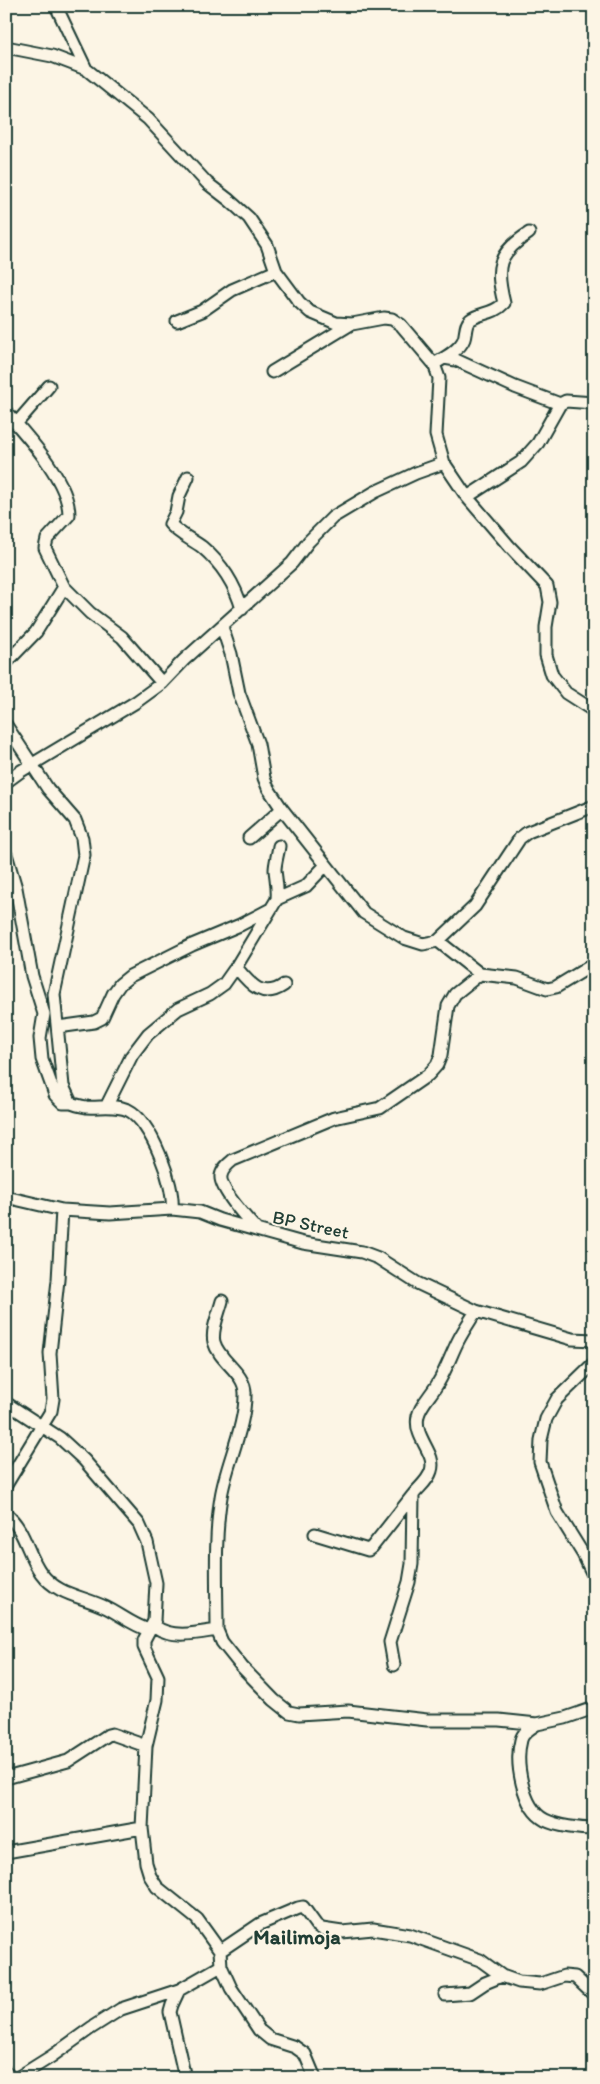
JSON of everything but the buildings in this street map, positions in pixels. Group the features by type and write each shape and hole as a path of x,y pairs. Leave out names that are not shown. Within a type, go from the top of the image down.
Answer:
{"street":[{"path":"57,7 86,69"},
{"path":"6,47 52,56 86,69 148,119 207,183 249,218 266,245 276,271 299,302 310,312 336,323 352,324 384,318 392,319 402,325 439,361 436,435 444,463 467,497 509,546 547,586 550,602 546,628 546,655 552,675 566,693 594,710"},
{"path":"439,361 459,346 464,338 467,322 497,310 504,303 500,286 500,265 510,245 529,233"},
{"path":"177,321 202,311 232,290 276,271"},
{"path":"272,372 352,324"},
{"path":"439,361 456,360 560,404"},
{"path":"16,424 49,386"},
{"path":"467,497 521,462 538,443 560,404 566,401 594,403"},
{"path":"6,412 44,459 65,492 69,504 70,515 46,539 45,548 64,587 90,613 122,637 162,684"},
{"path":"6,782 162,684 184,660 292,563 309,541 333,517 360,499 416,473 444,463"},
{"path":"188,477 179,496 176,512 170,524 177,532 201,547 214,559 230,578 242,609"},
{"path":"6,664 36,632 64,587"},
{"path":"222,627 231,654 239,693 258,744 264,778 282,809 325,866 339,880 364,913 404,938 423,944 438,941 475,906 520,838 528,832 594,806"},
{"path":"6,725 48,789 75,820 82,838 84,855 54,994 63,1086 71,1104"},
{"path":"249,838 282,809"},
{"path":"107,1105 132,1055 148,1034 178,1009 210,994 224,984 236,967 277,898 278,885 275,868 279,846"},
{"path":"6,854 16,888 32,976 44,1014 40,1038 42,1059 55,1095 63,1103 87,1107 107,1105 128,1110 136,1116 148,1132 165,1167 173,1201 172,1208"},
{"path":"277,898 306,886 325,866"},
{"path":"58,1027 94,1022 102,1018 112,994 130,976 192,945 240,926 269,910"},
{"path":"438,941 480,974 517,978 547,989 556,987 594,964"},
{"path":"236,967 247,981 262,991 277,990 284,985"},
{"path":"256,1229 223,1186 221,1176 225,1167 233,1160 257,1149 334,1118 380,1108 428,1075 437,1065 441,1055 448,1006 456,994 480,974"},
{"name":"BP Street","path":"6,1197 62,1210 110,1214 172,1208 200,1212 220,1220 303,1243 362,1252 378,1258 417,1283 476,1312 572,1339 594,1340"},
{"path":"6,1486 44,1426 51,1411 53,1398 50,1353 58,1280 62,1210"},
{"path":"222,1301 214,1333 214,1341 217,1349 243,1382 246,1392 243,1416 232,1451 218,1519 217,1630 222,1642 242,1667 289,1712 299,1714 348,1712 427,1720 499,1720 537,1724 565,1718 594,1708"},
{"path":"315,1534 368,1550 418,1487 427,1480 432,1470 432,1461 419,1436 416,1424 418,1414 439,1382 458,1340 476,1312"},
{"path":"594,1363 557,1399 546,1420 541,1440 540,1462 557,1512 583,1554 594,1577"},
{"path":"6,1403 44,1426 84,1460 139,1524 148,1542 156,1583 149,1631 144,1646 158,1677 157,1700 146,1746 142,1828 146,1864 157,1887 197,1919 220,1951 221,1966 231,1988 259,2030 270,2039 295,2047 305,2054 315,2078"},
{"path":"394,1665 390,1642 409,1582 412,1564 413,1495"},
{"path":"6,1514 16,1521 40,1572 53,1586 105,1607 134,1625 149,1631"},
{"path":"149,1631 156,1627 169,1633 196,1634 217,1630"},
{"path":"537,1724 527,1730 521,1739 520,1772 523,1789 529,1805 544,1820 581,1829 594,1829"},
{"path":"6,1778 68,1761 112,1734 146,1746"},
{"path":"6,1852 142,1828"},
{"path":"220,1951 260,1924 303,1907 316,1925 322,1929 342,1932 373,1928 410,1935 480,1960 502,1976 519,1982 540,1984 564,1976 575,1977 594,1995"},
{"path":"16,2078 122,2009 180,1990 221,1966"},
{"path":"446,1995 470,1993 485,1983 502,1976"},
{"path":"180,1990 170,2012 185,2078"},
{"path":"6,2072 10,2078"}],"district":[{"name":"Mailimoja","path":"297,1937"}]}
